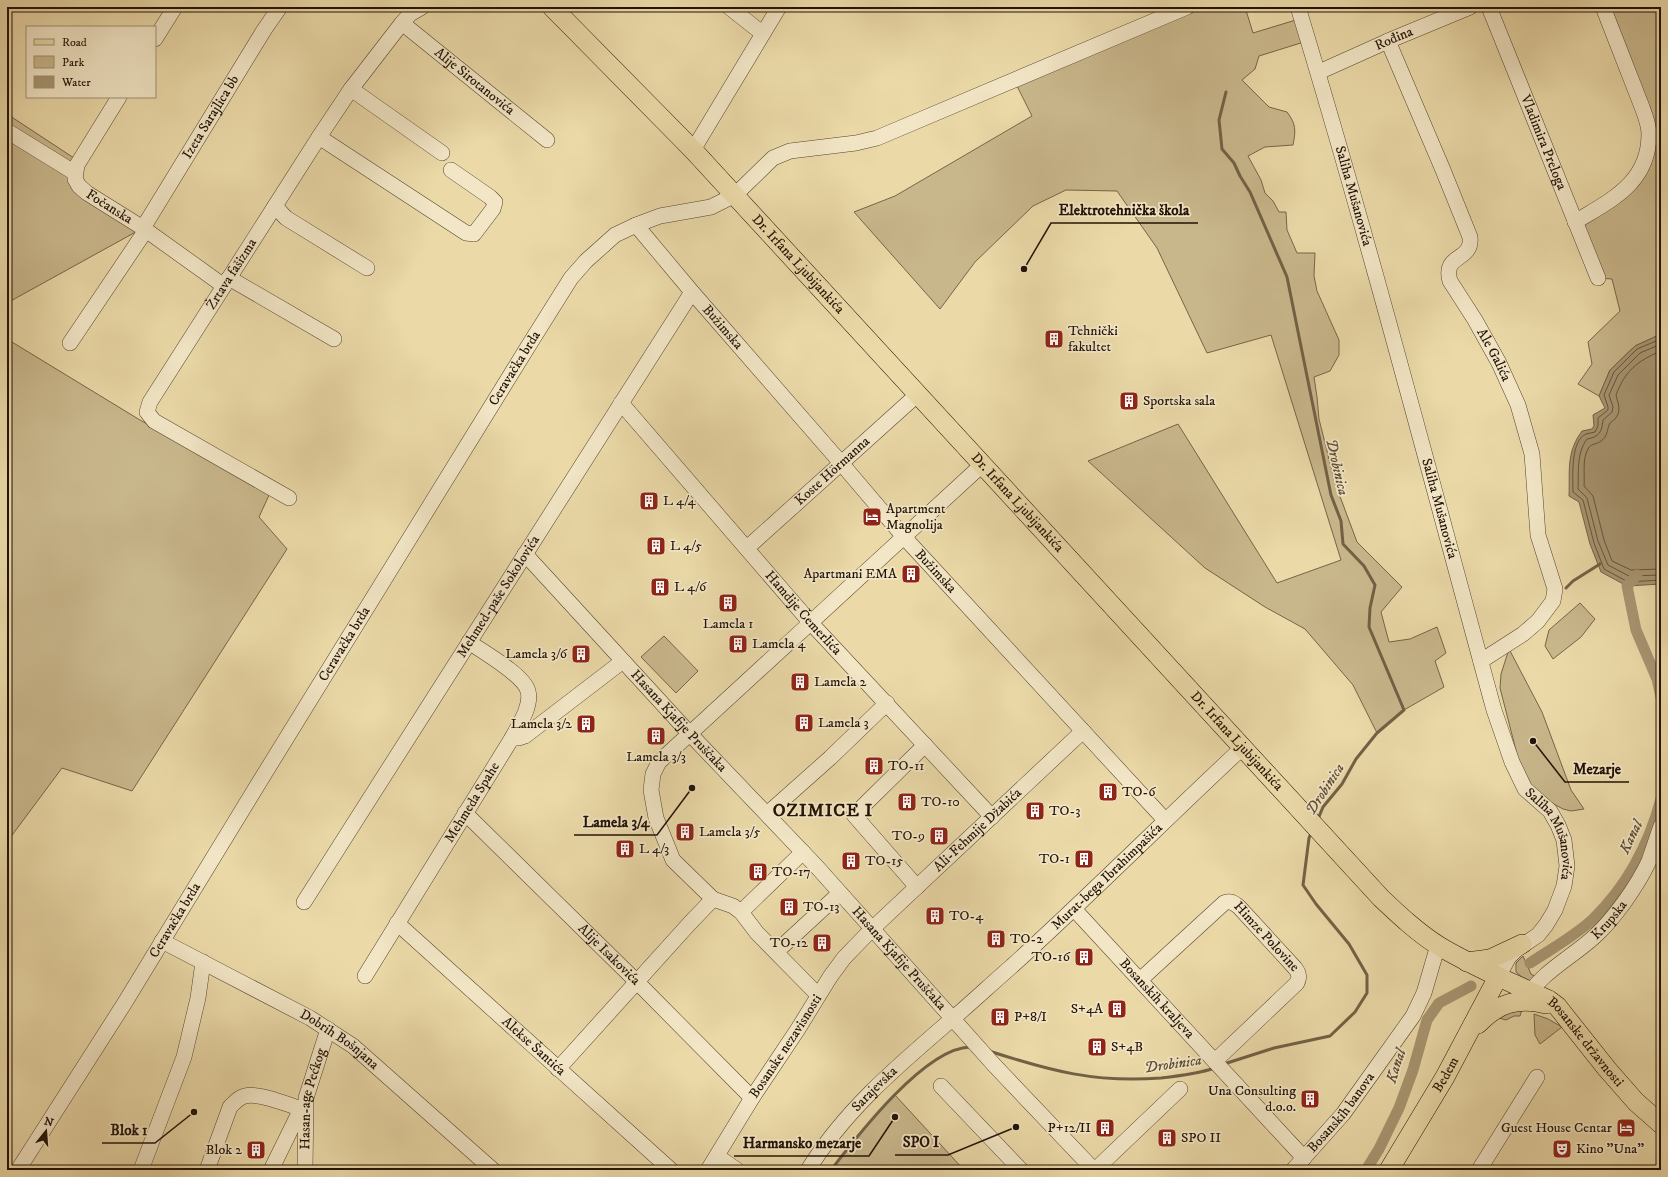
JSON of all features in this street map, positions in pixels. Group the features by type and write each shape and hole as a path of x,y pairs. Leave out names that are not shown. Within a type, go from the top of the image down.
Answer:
{"main road":[{"name":"Dr. Irfana Ljubijankića","path":"552,7 693,150 735,195 1381,898 1410,925 1438,945 1467,962 1498,977"},
{"path":"1467,962 1490,959 1522,944"},
{"path":"1467,962 1475,972 1480,984 1482,999 1480,1011"},
{"name":"Bosanske državnosti","path":"1498,977 1527,996 1549,1000 1557,1006 1607,1069 1631,1096 1661,1124"},
{"name":"Bedem","path":"1389,1170 1434,1096 1470,1032 1498,977"},
{"path":"1470,1032 1488,1014 1500,1007 1527,996"}],"street":[{"path":"156,37 175,7"},
{"name":"Izeta Sarajlica bb","path":"70,343 145,229 260,37 280,7"},
{"path":"729,7 762,33"},
{"path":"693,150 779,7"},
{"name":"Ceravačka brda","path":"18,1170 30,1163 162,941 572,278 586,261 615,235 636,225 660,216 711,207 735,195 773,158 790,151 856,143 877,138 1188,7"},
{"name":"Saliha Mušanovića","path":"1298,7 1318,72 1494,710 1518,776 1525,789 1550,811 1564,840 1567,866 1564,886 1555,910 1538,935 1522,944 1509,957 1498,977"},
{"name":"Rođina","path":"1318,72 1470,7"},
{"name":"Vladimira Preloga","path":"1489,7 1598,278"},
{"path":"1575,222 1617,196 1631,183 1643,168 1649,134 1642,107 1603,7"},
{"name":"Žrtava fašizma","path":"289,498 154,421 147,412 150,402 318,137 351,89 408,13"},
{"name":"Alije Sirotanovića","path":"408,13 547,140"},
{"name":"Ale Galića","path":"1388,41 1470,237 1470,246 1467,252 1451,263 1449,269 1450,281 1475,320 1499,363 1518,405 1532,454 1538,535 1555,589 1553,601 1538,621 1523,634 1481,661"},
{"path":"351,89 442,153"},
{"path":"7,131 75,173 77,165 118,98"},
{"path":"318,137 466,233 474,234 493,209 495,202 451,170"},
{"name":"Fočanska","path":"75,173 75,179 79,186 227,282 334,338"},
{"path":"275,206 286,218 367,268"},
{"name":"Bužimska","path":"636,225 904,537 1165,820"},
{"name":"Mehmed-paše Sokolovića","path":"304,902 692,292"},
{"name":"Koste Hörmanna","path":"747,548 918,394"},
{"name":"Hamdije Čemerlića","path":"621,403 810,622 992,817"},
{"path":"818,995 757,933 741,912 733,906 713,899 673,860 656,818 651,790 653,774 659,762 983,464"},
{"name":"Hasana Kjafije Pruščaka","path":"524,554 690,734 803,852 995,1066 1090,1169"},
{"name":"Mehmeda Spahe","path":"365,976 512,738 528,703 528,691 522,680 469,642"},
{"path":"512,738 525,736 623,661"},
{"path":"767,814 830,758 887,703"},
{"name":"Ali-Fehmije Džabića","path":"872,929 1083,731"},
{"path":"917,887 854,815 925,745"},
{"name":"Murat-bega Ibrahimpašića","path":"953,1019 1074,909 1165,820 1242,748"},
{"name":"Alije Isakovića","path":"465,813 637,982 752,1098"},
{"name":"Krupska","path":"1527,996 1553,968 1594,937 1624,902 1654,860 1661,826"},
{"path":"741,912 803,852"},
{"path":"776,952 840,893"},
{"path":"558,1069 713,899"},
{"name":"Himze Polovine","path":"1140,980 1224,903 1234,902 1239,907 1295,968 1299,975 1299,979 1297,983 1220,1066"},
{"name":"Bosanskih kraljeva","path":"1074,909 1304,1158"},
{"name":"Alekse Šantića","path":"397,923 670,1170"},
{"name":"Bosanske nezavisnosti","path":"708,1170 818,995 844,958 872,929"},
{"name":"Dobrih Bošnjana","path":"162,941 310,1018 353,1046 493,1170"},
{"name":"Bosanskih banova","path":"1293,1170 1343,1114 1413,1016 1424,993 1438,945"},
{"path":"141,1170 186,1051 198,998 203,962"},
{"name":"Sarajevska","path":"808,1170 846,1118 869,1094 891,1072 953,1019"},
{"name":"Hasan-age Pećkog","path":"305,1170 306,1098 328,1029"},
{"path":"1479,1170 1508,1126 1537,1077"},
{"path":"941,1086 1021,1170"},
{"path":"1090,1169 1180,1089"},
{"path":"207,1170 230,1107 236,1100 245,1096 256,1095 305,1110"},
{"path":"271,1170 297,1117 305,1110"},
{"path":"717,1156 737,1170"}],"green space":[{"path":"1153,7 1245,7 1253,33 1299,19 1307,41 1259,56 1255,69 1242,80 1269,107 1287,112 1292,120 1295,135 1293,145 1265,147 1248,156 1261,180 1265,193 1273,201 1279,212 1286,212 1287,230 1297,253 1315,253 1314,276 1317,291 1339,340 1339,355 1330,371 1314,377 1319,419 1335,483 1357,542 1402,587 1381,612 1389,642 1410,639 1437,627 1446,653 1435,661 1444,687 1404,710 1377,733 1353,685 1305,629 1265,607 1205,568 1088,461 1178,424 1277,583 1341,560 1271,335 1207,353 1157,248 1117,191 1066,190 1033,206 975,262 940,309 854,212 895,196 1032,116 1014,80 1158,19"},
{"path":"1603,7 1661,7 1661,334 1635,346 1610,370 1599,396 1578,384 1592,364 1588,342 1620,311 1612,279 1598,278 1575,222 1617,196 1647,144"},
{"path":"7,114 74,158 75,179 143,228 7,303"},
{"path":"7,339 140,420 270,493 259,517 287,549 132,791 62,768 7,842"},
{"path":"1580,603 1595,619 1581,637 1553,659 1545,646 1549,630"},
{"path":"664,636 698,671 676,693 641,657"},
{"path":"1509,649 1542,712 1571,790 1584,809 1571,811 1563,809 1550,802 1531,787 1518,758 1500,688 1501,674"},
{"path":"1523,956 1531,974 1538,978 1531,981 1522,977 1516,972 1516,963"},
{"path":"1522,1009 1520,1016 1514,1016 1506,1020 1499,1018 1501,1014"},
{"path":"1534,1014 1548,1019 1562,1027 1540,1044 1535,1035"},
{"path":"895,1095 964,1170 831,1170 854,1140"}],"water":[{"path":"1661,334 1661,584 1627,586 1601,572 1590,544 1579,502 1569,496 1569,470 1571,454 1573,447 1582,431 1592,429 1594,426 1593,415 1605,408 1599,396 1610,370 1635,346"}],"waterway":[{"name":"Drobinica","path":"1226,92 1219,120 1222,149 1234,163 1250,192 1287,277 1331,495 1341,521 1343,544 1364,566 1375,585 1370,608 1369,627 1404,710 1377,733 1356,759 1342,784 1323,807 1318,819"},
{"name":"Drobinica","path":"1566,588 1573,581 1600,564"},
{"name":"Kanal","path":"1637,575 1627,586 1636,630 1657,679 1661,697"},
{"name":"Kanal","path":"1530,963 1571,937 1586,925 1616,893 1635,864 1643,848 1661,799"},
{"name":"Drobinica","path":"1224,1064 1274,1048 1330,1036 1355,1012 1367,993 1367,975 1349,944 1316,904 1303,885 1309,838 1312,831"},
{"name":"Kanal","path":"1366,1170 1379,1149 1399,1108 1413,1070 1427,1020 1439,1003 1471,986"},
{"name":"Drobinica","path":"831,1170 875,1116 913,1077 933,1062 952,1051 970,1047"},
{"name":"Drobinica","path":"989,1051 1053,1070 1115,1079 1181,1076 1215,1068"}],"place":[{"name":"Elektrotehnička škola","path":"1024,269"},
{"name":"Tehnički fakultet","path":"1054,339"},
{"name":"Sportska sala","path":"1129,401"},
{"name":"L 4/4","path":"649,501"},
{"name":"Apartment Magnolija","path":"872,517"},
{"name":"L 4/5","path":"656,546"},
{"name":"Apartmani EMA","path":"911,574"},
{"name":"L 4/6","path":"660,587"},
{"name":"Lamela 1","path":"728,603"},
{"name":"Lamela 4","path":"738,644"},
{"name":"Lamela 3/6","path":"581,654"},
{"name":"Lamela 2","path":"800,682"},
{"name":"Lamela 3","path":"804,723"},
{"name":"Lamela 3/2","path":"586,724"},
{"name":"Lamela 3/3","path":"656,736"},
{"name":"Mezarje","path":"1533,741"},
{"name":"TO-11","path":"874,766"},
{"name":"Lamela 3/4","path":"692,788"},
{"name":"TO-6","path":"1108,792"},
{"name":"TO-10","path":"907,802"},
{"name":"TO-3","path":"1035,811"},
{"name":"Lamela 3/5","path":"685,832"},
{"name":"TO-9","path":"939,836"},
{"name":"L 4/3","path":"625,849"},
{"name":"TO-1","path":"1084,859"},
{"name":"TO-15","path":"851,861"},
{"name":"TO-17","path":"758,872"},
{"name":"TO-13","path":"789,907"},
{"name":"TO-4","path":"935,916"},
{"name":"TO-2","path":"996,939"},
{"name":"TO-12","path":"822,943"},
{"name":"TO-16","path":"1084,957"},
{"name":"S+4A","path":"1117,1009"},
{"name":"P+8/I","path":"1000,1017"},
{"name":"S+4B","path":"1097,1047"},
{"name":"Una Consulting d.o.o.","path":"1310,1099"},
{"name":"Blok 1","path":"194,1112"},
{"name":"Harmansko mezarje","path":"895,1117"},
{"name":"SPO I","path":"1016,1127"},
{"name":"P+12/II","path":"1105,1128"},
{"name":"Guest House Centar","path":"1626,1128"},
{"name":"SPO II","path":"1167,1138"},
{"name":"Kino \"Una\"","path":"1562,1149"},
{"name":"Blok 2","path":"256,1150"}],"district":[{"name":"OZIMICE I","path":"823,811"}]}
